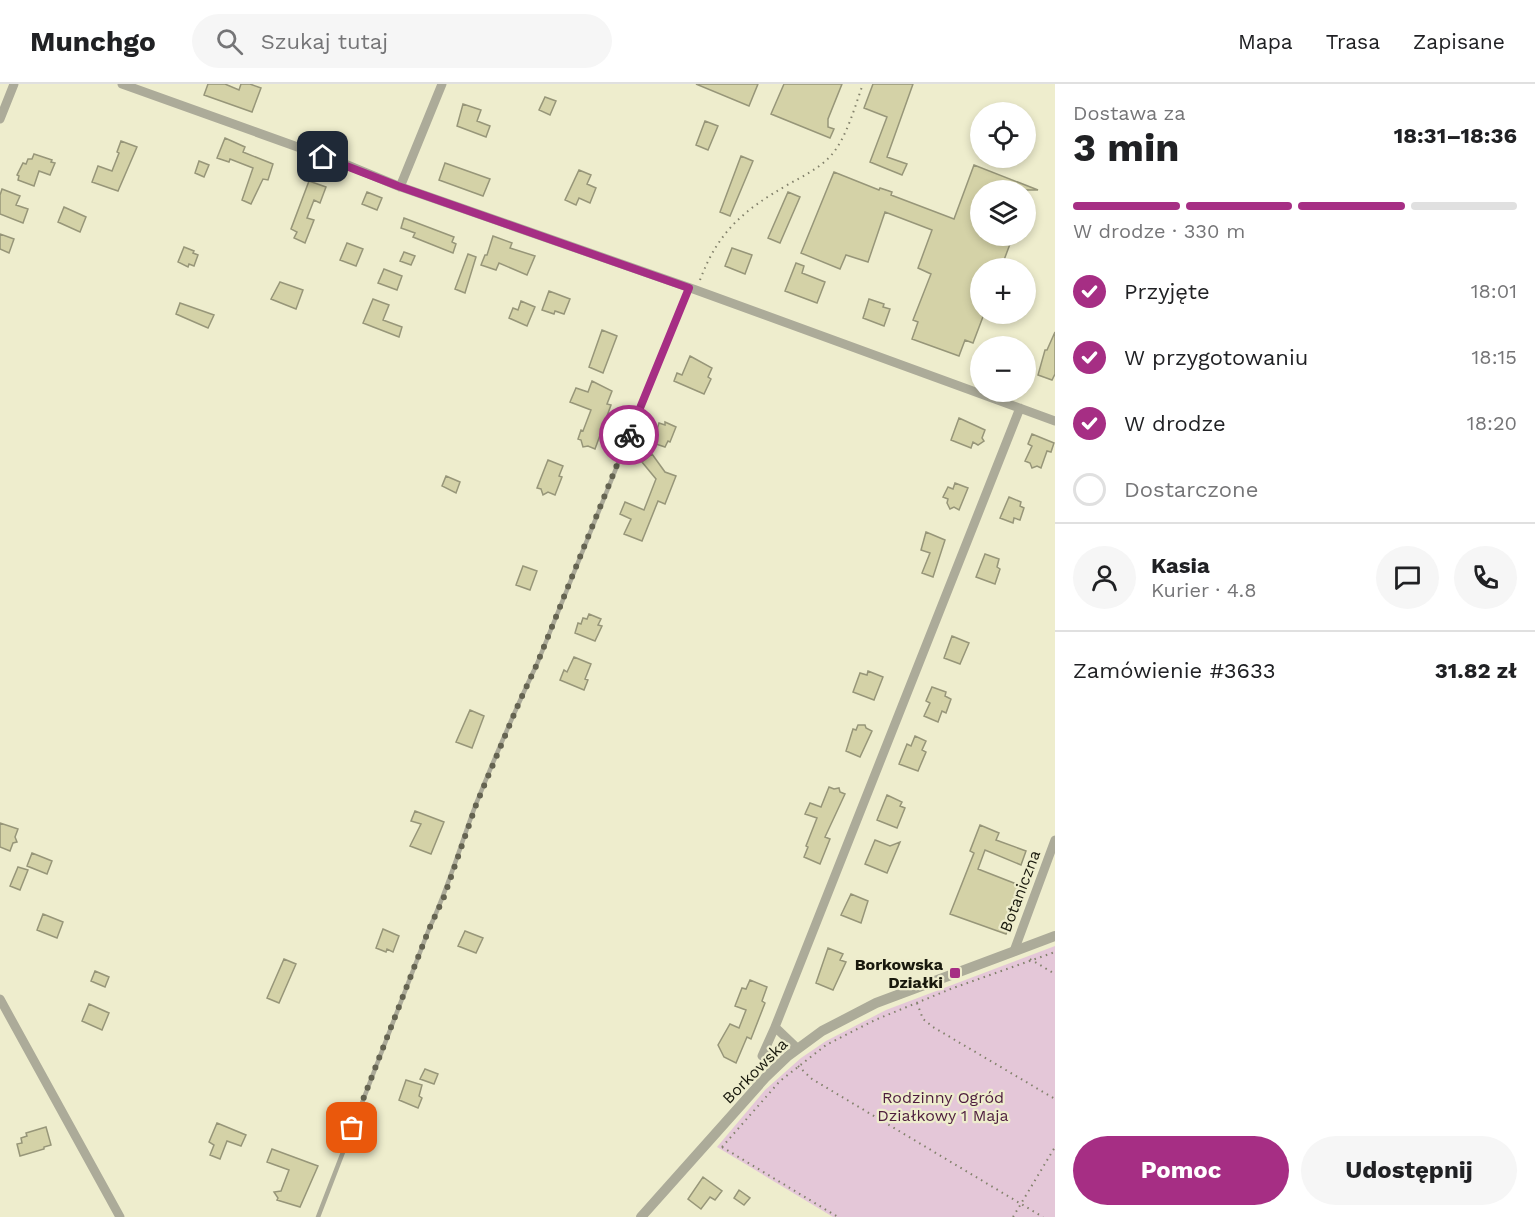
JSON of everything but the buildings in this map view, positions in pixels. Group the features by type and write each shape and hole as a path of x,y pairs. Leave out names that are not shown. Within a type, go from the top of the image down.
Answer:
{"street":[{"path":"0,119 14,84"},
{"path":"122,84 334,160 400,187 692,289 1055,421"},
{"path":"400,187 442,84"},
{"path":"762,1056 1020,408"},
{"name":"Botaniczna","path":"1014,951 1055,840"},
{"name":"Borkowska","path":"641,1217 765,1078 797,1048 852,1014 912,989 1055,936"},
{"path":"0,999 120,1217"},
{"path":"775,1027 797,1048"}],"lane":[{"path":"318,1217 429,929 444,897 476,805 537,664 692,289"}],"path":[{"path":"692,289 715,248 732,224 767,197 814,170 834,151 842,138 863,84"},
{"path":"722,1147 761,1101 798,1066 814,1053 848,1033 874,1020 1030,959 1055,952"},
{"path":"1030,959 1055,974"},
{"path":"917,1004 923,1019 933,1028 1055,1100"},
{"path":"798,1066 812,1079 1043,1217"},
{"path":"710,1139 837,1217"},
{"path":"1013,1217 1055,1147"}],"green space":[{"name":"Rodzinny Ogród Działkowy 1 Maja","path":"1055,946 1055,1217 833,1217 717,1147 765,1090 801,1058 826,1041 886,1010"}],"way so far":[{"path":"352,1128 429,929 444,897 476,805 557,616 570,578 629,435"}],"place":[{"name":"Borkowska Działki","path":"955,973"}],"route":[{"path":"323,157 398,186 689,288 629,435"}]}
